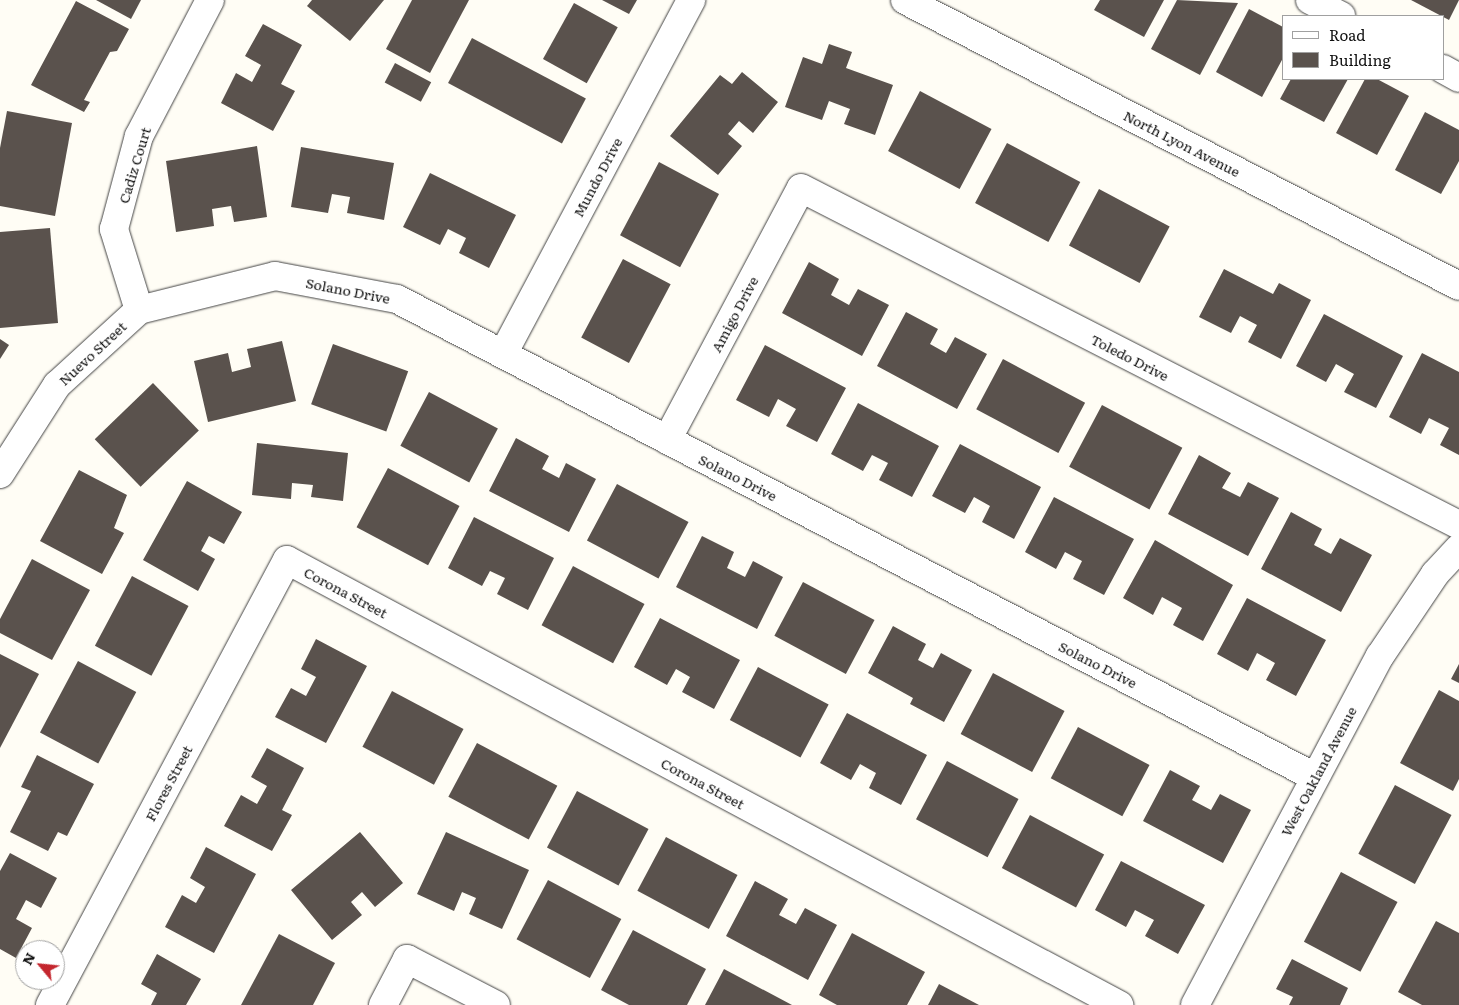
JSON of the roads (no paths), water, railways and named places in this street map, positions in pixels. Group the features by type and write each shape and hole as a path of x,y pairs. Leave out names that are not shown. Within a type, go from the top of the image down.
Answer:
{"street":[{"name":"Cadiz Court","path":"139,310 114,230 139,136 210,0"},
{"name":"Mundo Drive","path":"503,354 691,0"},
{"name":"North Lyon Avenue","path":"905,0 1459,286"},
{"path":"1310,0 1339,15"},
{"path":"1444,70 1459,78"},
{"name":"Amigo Drive","path":"667,440 801,188"},
{"name":"Toledo Drive","path":"801,188 1459,525"},
{"name":"Solano Drive","path":"139,310 274,276 397,299 1315,777"},
{"name":"Nuevo Street","path":"0,474 57,385 139,310"},
{"name":"West Oakland Avenue","path":"1195,1005 1380,656 1434,574 1459,548"},
{"name":"Flores Street","path":"50,1005 286,560"},
{"name":"Corona Street","path":"286,560 1119,1005"},
{"path":"383,1005 407,959 496,1005"}]}
